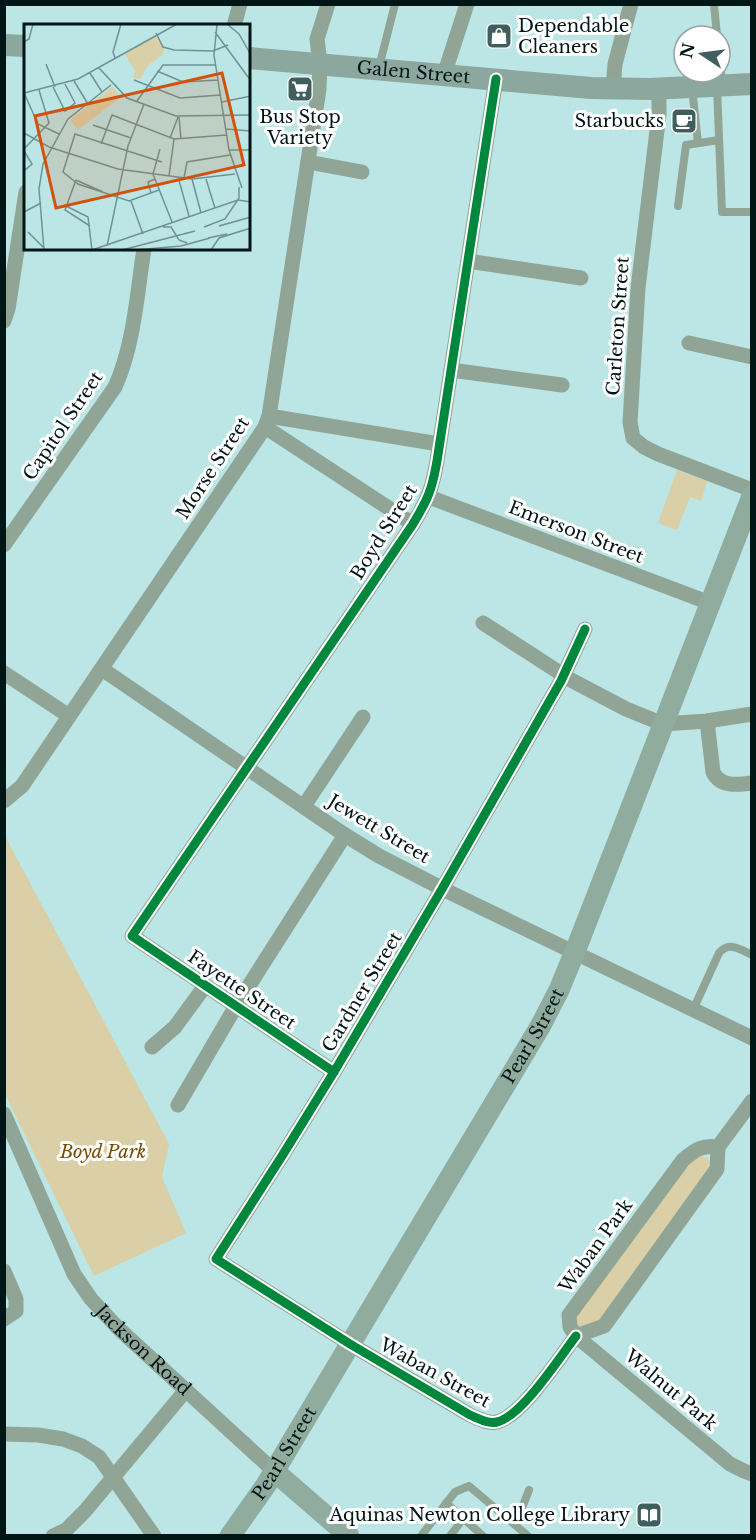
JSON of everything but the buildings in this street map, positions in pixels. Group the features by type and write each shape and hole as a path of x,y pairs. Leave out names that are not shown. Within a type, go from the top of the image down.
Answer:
{"main road":[{"path":"4,45 24,46"},
{"name":"Galen Street","path":"250,58 612,89 692,87 701,84"},
{"name":"Galen Street","path":"732,80 752,84"}],"street":[{"path":"235,24 240,4"},
{"name":"Morse Street","path":"4,801 22,786 267,421 319,89 320,63 316,39 328,4"},
{"path":"444,75 467,4"},
{"path":"612,89 615,64 631,4"},
{"name":"Boyd Street","path":"132,936 429,497 496,79"},
{"name":"Carleton Street","path":"654,89 659,114 638,288 630,422 633,438 658,454 752,490"},
{"path":"308,162 362,172"},
{"path":"4,321 8,309 24,205"},
{"name":"Capitol Street","path":"4,544 110,395 119,378 130,338 144,250"},
{"path":"468,261 581,278"},
{"path":"688,343 752,357"},
{"path":"451,370 562,385"},
{"path":"267,421 439,444"},
{"path":"267,421 412,524"},
{"name":"Pearl Street","path":"230,1536 266,1485 541,1024 559,990 710,603 744,537 752,496"},
{"name":"Emerson Street","path":"429,497 710,603"},
{"path":"483,623 563,675 626,709 663,724 707,721 752,714"},
{"name":"Gardner Street","path":"350,1344 216,1259 334,1072 442,889 563,675 585,629"},
{"name":"Jewett Street","path":"102,669 379,856 529,932 752,1038"},
{"path":"8,679 69,716"},
{"path":"304,806 363,717"},
{"path":"707,721 712,772 715,777 726,784 752,783"},
{"path":"178,1105 236,1006 345,835"},
{"name":"Fayette Street","path":"132,936 334,1072"},
{"path":"152,1047 175,1027 205,986"},
{"path":"576,1336 604,1326 717,1168 718,1147 752,1101"},
{"name":"Jackson Road","path":"4,1114 81,1287 118,1328 274,1471 349,1536"},
{"name":"Waban Park","path":"576,1336 570,1327 569,1315 683,1160 694,1151 706,1146 718,1147"},
{"path":"4,1271 16,1299 16,1311 4,1319"},
{"name":"Waban Street","path":"350,1344 470,1415 484,1422 496,1422 509,1416 523,1404 576,1336"},
{"name":"Walnut Park","path":"576,1336 730,1464 749,1469"},
{"path":"53,1536 66,1530 79,1517 186,1390"},
{"path":"4,1434 38,1435 63,1439 99,1457 153,1536"}],"lane":[{"path":"379,69 395,4"},
{"path":"714,4 716,24"},
{"path":"720,84 719,140 722,212 752,212"},
{"path":"692,87 698,143"},
{"path":"678,206 686,145 719,140"},
{"path":"693,1010 723,948 737,947 752,955"},
{"path":"421,1536 455,1492 469,1486 528,1536"},
{"path":"522,1508 529,1490"},
{"path":"446,1503 483,1536"},
{"path":"450,1536 464,1519"}],"green space":[{"path":"677,470 707,481 701,501 690,497 677,530 658,523"},
{"name":"Boyd Park","path":"4,834 169,1144 162,1177 186,1233 94,1276 5,1094"},
{"path":"694,1155 708,1158 710,1171 592,1329 580,1330 575,1323 576,1312"}],"cycle path":[{"path":"334,1072 132,936 413,524 429,494 437,461 496,79"},
{"path":"576,1336 540,1385 518,1409 497,1422 487,1422 470,1415 350,1344 216,1259 334,1072 442,889 561,681 585,629"}],"place":[{"name":"Dependable Cleaners","path":"499,36"},
{"name":"Bus Stop Variety","path":"300,89"},
{"name":"Starbucks","path":"684,121"},
{"name":"Aquinas Newton College Library","path":"649,1515"}]}
